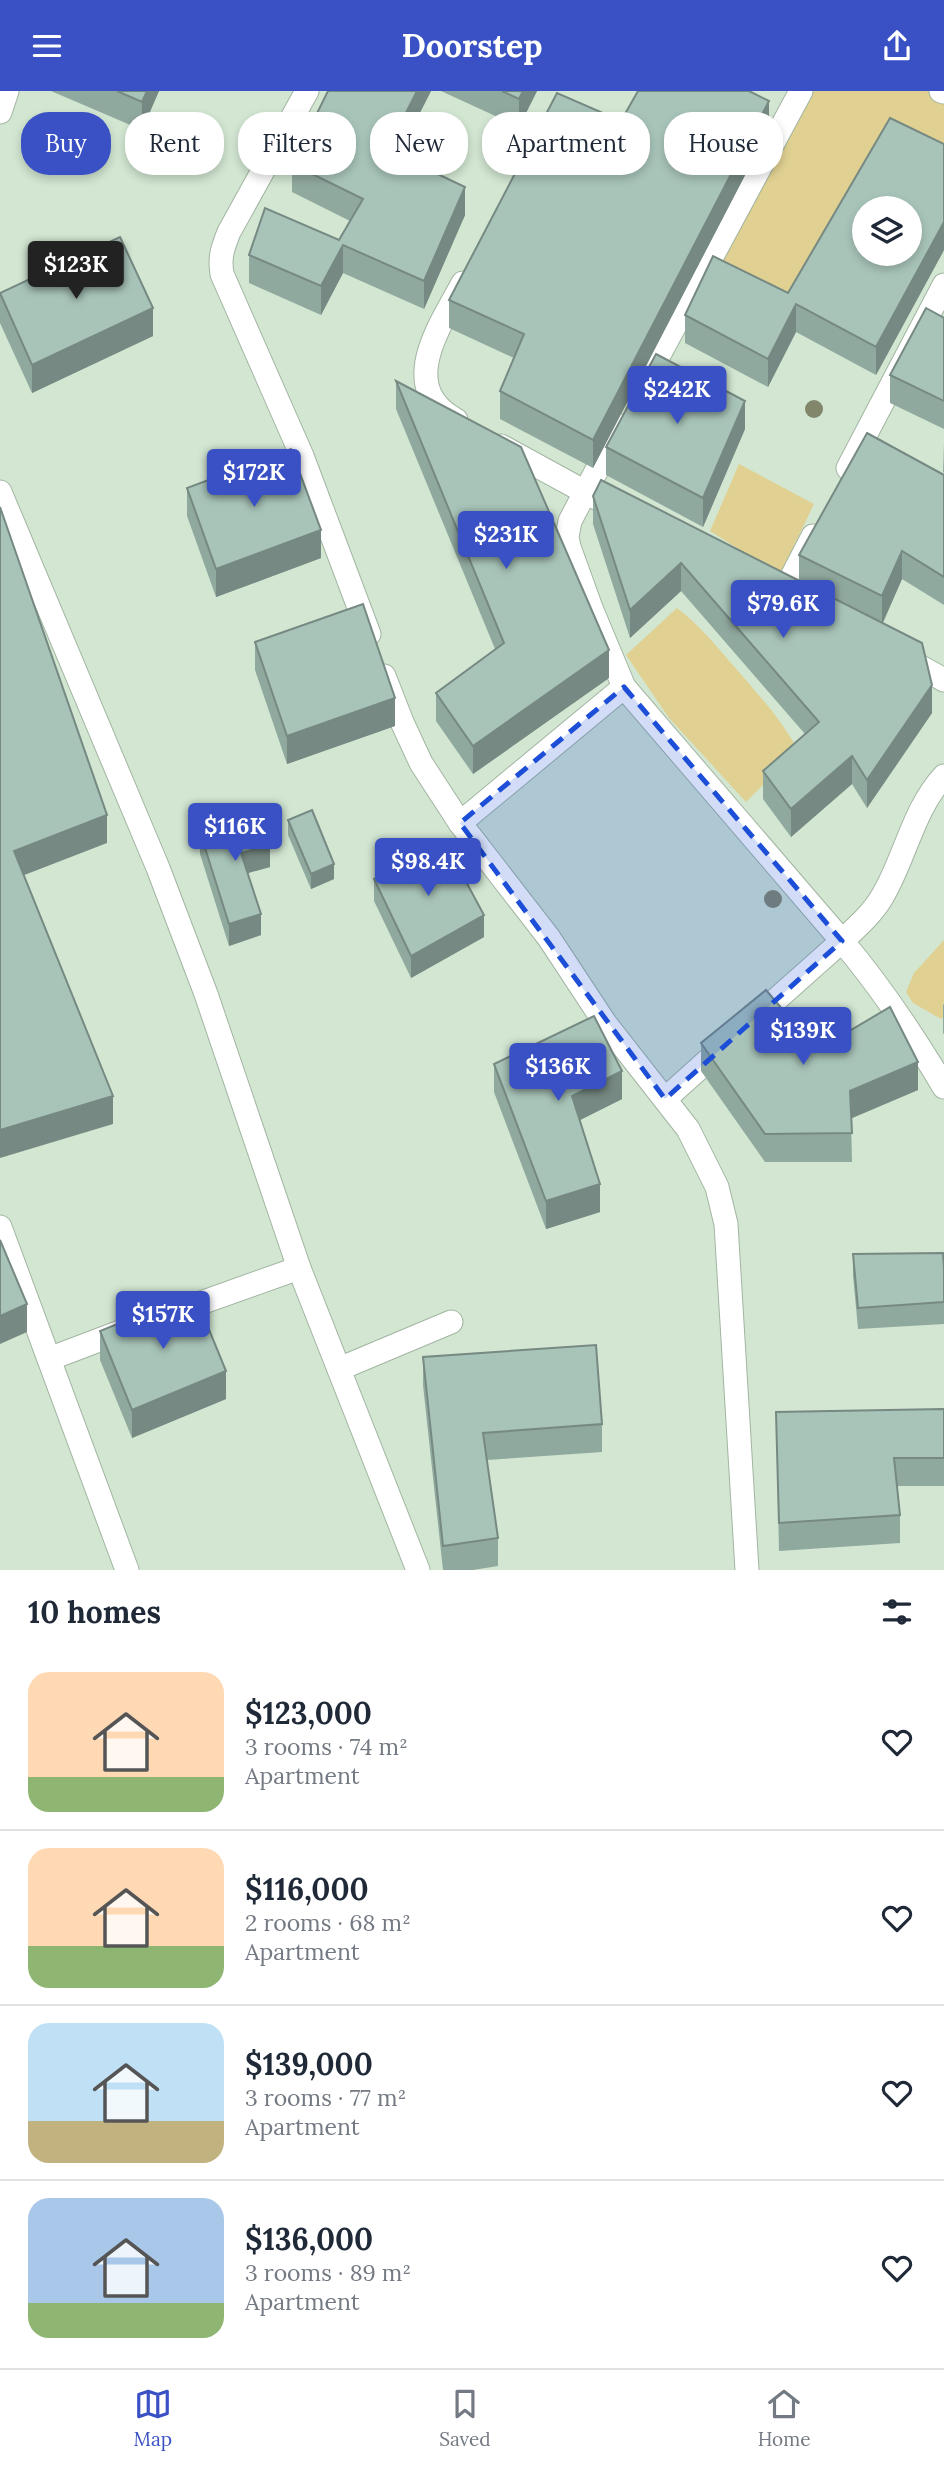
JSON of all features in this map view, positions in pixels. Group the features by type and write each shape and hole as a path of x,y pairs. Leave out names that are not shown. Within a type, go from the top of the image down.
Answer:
{"street":[{"path":"0,112 7,91"},
{"path":"307,91 229,232 221,251 222,274 302,456 402,722 421,763 460,823 549,938 605,1023 688,1129 717,1187 726,1224 747,1570"},
{"path":"801,91 584,493 570,521 567,537 591,608 624,687 865,968 908,1026 944,1087"},
{"path":"473,264 429,354 425,375 427,390 446,415 610,505"},
{"path":"835,493 944,285"},
{"path":"0,492 158,868 206,995 299,1268 418,1570"},
{"path":"785,590 823,517"},
{"path":"760,578 819,609"},
{"path":"887,648 944,680"},
{"path":"460,823 624,687"},
{"path":"664,1098 870,915 882,897 928,799 944,776"},
{"path":"0,1227 127,1570"},
{"path":"49,1359 299,1268"},
{"path":"339,1369 451,1322"}],"highlighted area":[{"path":"624,687 842,941 665,1099 460,823"}],"shaded area":[{"path":"807,91 931,91 944,98 944,160 889,139 856,196 852,196 852,202 786,315 711,271 762,175 783,175 783,136"},
{"path":"739,464 814,504 780,575 710,531"},
{"path":"677,608 706,634 758,694 798,750 746,802 669,718 626,655"},
{"path":"944,940 944,1017 941,1019 913,1003 906,992 914,973"}],"building":[{"path":"117,91 147,91 142,102"},
{"path":"328,91 417,91 406,112 370,112 370,175 440,175 465,187 424,281 343,245 321,286 249,255 265,208 339,240 363,199 314,175 356,175 356,112 318,112"},
{"path":"502,91 523,91 519,99"},
{"path":"638,91 749,91 769,101 763,112 664,112 664,175 731,175 593,440 500,391 524,334 449,300 514,175 650,175 650,112 626,112"},
{"path":"557,93 600,112 547,112"},
{"path":"890,118 944,144 944,222 922,262 922,196 852,196 852,266 920,266 876,347 796,304 768,359 685,315 713,256 788,293"},
{"path":"120,237 153,308 32,365 0,293"},
{"path":"926,308 944,318 944,401 890,375"},
{"path":"656,354 745,401 703,498 606,447"},
{"path":"396,381 521,447 609,650 473,746 436,693 504,643"},
{"path":"867,433 944,475 944,577 902,551 882,596 799,555"},
{"path":"291,449 321,530 216,569 187,488"},
{"path":"601,480 922,643 932,685 867,780 852,756 791,809 763,771 819,722 681,563 630,610 593,496"},
{"path":"0,507 107,815 14,851 113,1096 0,1130"},
{"path":"363,604 395,698 287,736 255,642"},
{"path":"312,810 334,864 311,874 288,820"},
{"path":"261,812 270,845 241,853 261,914 229,924 200,832"},
{"path":"444,841 484,915 411,956 374,879"},
{"path":"766,990 817,1050 890,1007 918,1062 850,1091 852,1133 765,1134 701,1043"},
{"path":"594,1016 622,1071 572,1096 600,1184 546,1201 494,1064"},
{"path":"0,1240 27,1304 0,1316"},
{"path":"943,1253 944,1302 858,1308 853,1254"},
{"path":"194,1293 226,1371 132,1410 100,1331"},
{"path":"596,1345 602,1424 483,1433 498,1538 443,1546 423,1357"},
{"path":"944,1409 944,1458 894,1458 900,1515 779,1523 776,1412"}]}
